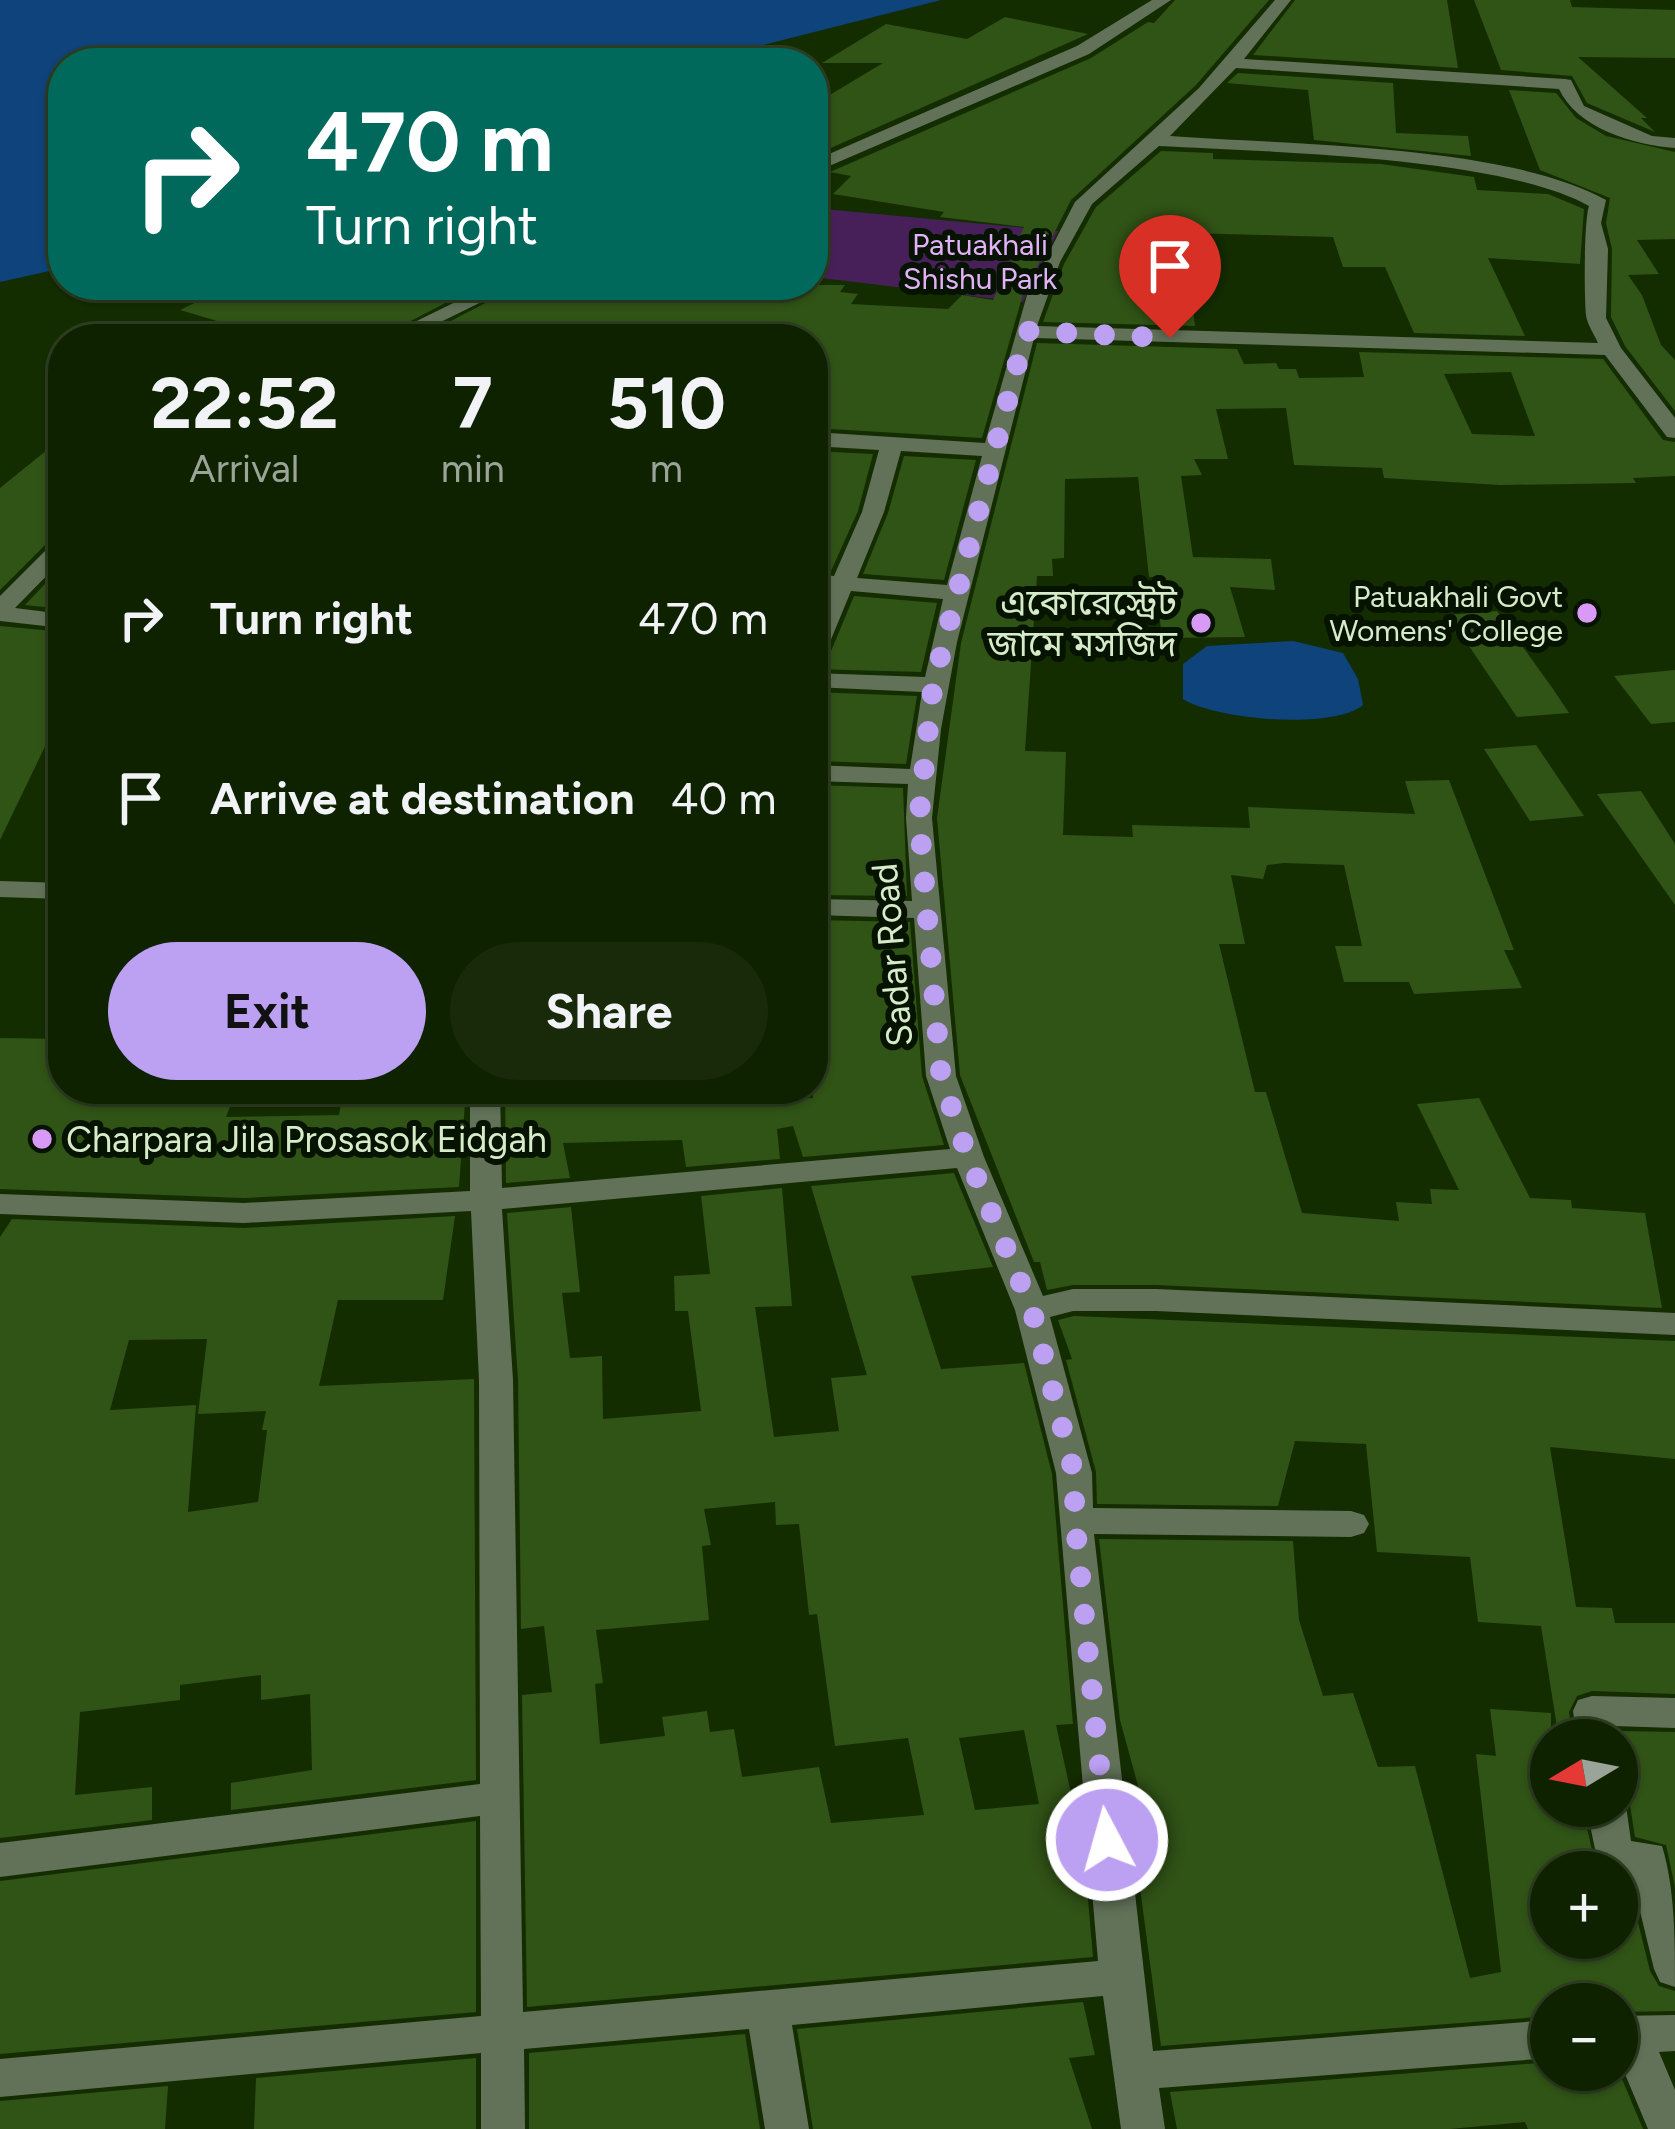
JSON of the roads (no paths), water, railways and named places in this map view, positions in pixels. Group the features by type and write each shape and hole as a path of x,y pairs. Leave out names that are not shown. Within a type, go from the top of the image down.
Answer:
{"street":[{"path":"828,161 1083,50 1163,0"},
{"name":"Sadar Road","path":"1143,2129 1121,1977 1074,1473 1032,1310 968,1157 941,1076 926,910 921,777 933,685 994,451 1026,331 1063,238 1086,199 1156,140 1283,0"},
{"path":"1229,63 1565,84 1577,109 1649,141 1675,143"},
{"path":"1156,140 1452,164 1593,197 1599,204 1592,224 1598,250 1596,318 1611,349 1675,432"},
{"path":"422,324 474,300"},
{"path":"1026,331 1101,337 1611,349"},
{"path":"1642,393 1675,392"},
{"path":"828,440 994,451"},
{"path":"828,621 873,512 892,442"},
{"path":"0,612 48,562"},
{"path":"828,582 957,593"},
{"path":"0,612 48,619"},
{"path":"828,681 933,685"},
{"path":"828,774 921,777"},
{"path":"0,889 48,891"},
{"path":"828,907 926,910"},
{"path":"485,1104 496,1379 503,2129"},
{"path":"0,1204 244,1213 486,1200 968,1157"},
{"path":"1032,1310 1073,1300 1156,1300 1675,1324"},
{"path":"1075,1521 1351,1524"},
{"path":"1593,1719 1592,1711 1675,1713"},
{"path":"0,1860 499,1798"},
{"path":"1609,1827 1613,1856 1648,1858 1675,1969"},
{"path":"0,2078 1121,1977"},
{"path":"768,2011 788,2129"},
{"path":"1638,2034 1675,2033"},
{"path":"1137,2072 1530,2041"},
{"path":"1638,2064 1670,2129"}],"water":[{"path":"0,0 941,0 751,48 48,48 48,271 0,282"},
{"path":"1293,641 1343,653 1358,679 1363,705 1348,713 1302,720 1247,717 1183,699 1183,664 1207,646"}],"place":[{"name":"Patuakhali Govt Womens' College","path":"1587,613"},
{"name":"একোরেস্ট্রেট জামে মসজিদ","path":"1201,623"},
{"name":"Charpara Jila Prosasok Eidgah","path":"42,1139"}],"park label":[{"name":"Patuakhali Shishu Park","path":"980,261"}]}
